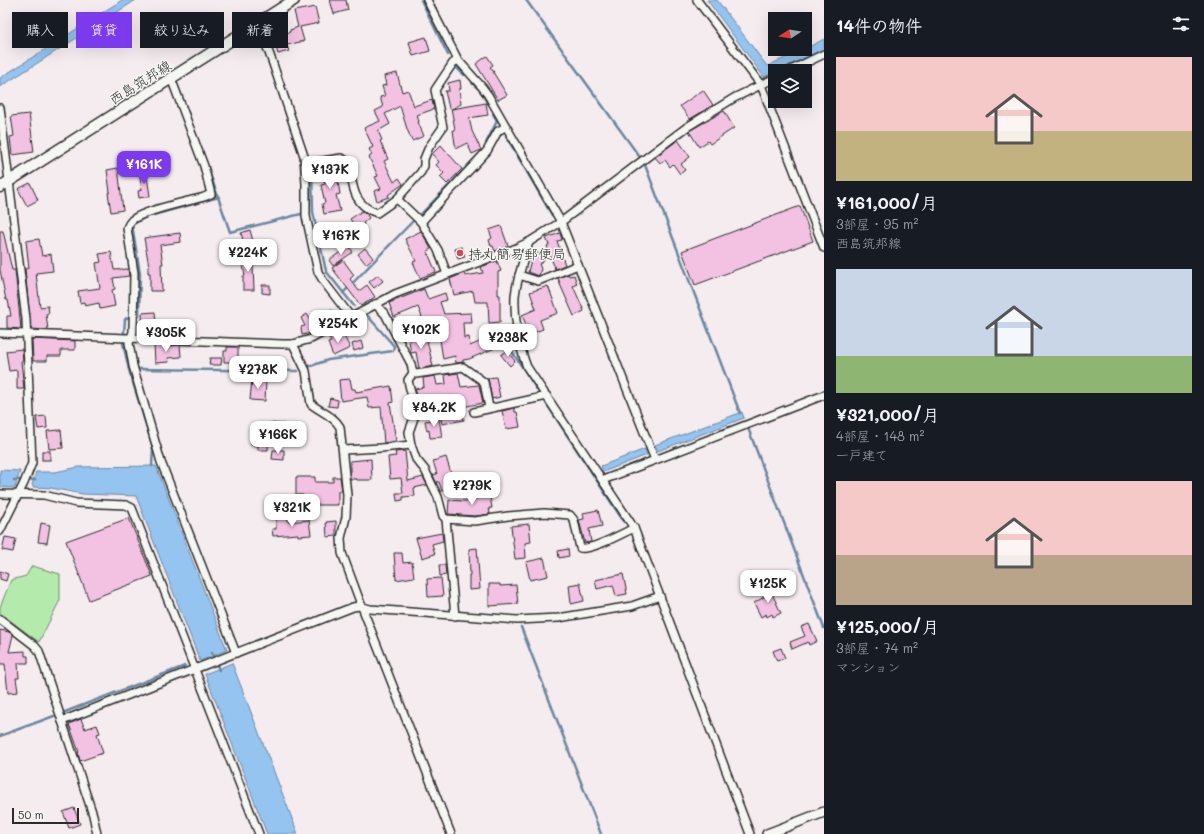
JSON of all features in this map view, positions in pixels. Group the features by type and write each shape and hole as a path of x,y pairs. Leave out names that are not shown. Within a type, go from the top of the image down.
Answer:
{"main road":[{"name":"西島筑邦線","path":"275,12 294,0"},
{"name":"西島筑邦線","path":"0,187 232,39"}],"street":[{"path":"427,0 458,60 482,87 561,222 655,460"},
{"path":"697,0 761,84 824,248"},
{"path":"267,48 304,156 306,216 318,272 351,317"},
{"path":"803,64 824,54"},
{"path":"305,164 341,158 345,159 349,165 353,190 357,199 372,211 377,213 397,199 421,172 429,147 443,127 435,90 453,63 458,60"},
{"path":"171,78 204,166 211,194 146,213 129,223 127,228 134,273 133,332 129,343 133,366 161,462 236,654"},
{"path":"0,333 292,344 310,339 326,332 395,294 529,242 561,222 687,127 734,98 768,81"},
{"path":"0,108 26,319 32,463 0,531"},
{"path":"421,222 487,151 498,131 505,127"},
{"path":"397,199 421,222 438,250 447,274"},
{"path":"529,242 519,275 515,297 519,343 527,367 634,528 750,834"},
{"path":"519,275 538,281 578,265"},
{"path":"375,304 385,314 411,364 413,373 408,380 415,415 409,432 411,445 416,459 425,470 438,497 446,518 455,616"},
{"path":"292,344 306,371 311,404 338,422 340,427 347,495 346,517 340,544 362,607 451,834"},
{"path":"413,373 416,374 463,367 484,382 489,408"},
{"path":"602,480 824,395"},
{"path":"474,412 546,396"},
{"path":"343,450 411,445"},
{"path":"0,494 44,495 76,503 126,505 132,508 259,834"},
{"path":"446,518 475,521 544,513 570,515 574,520 580,548 584,549 597,545 634,528"},
{"path":"62,721 353,608 362,607 370,610 517,620 558,618 632,606 660,596"},
{"path":"0,619 35,646 38,651 94,815 97,834"},
{"path":"767,834 824,812"}],"green space":[{"path":"32,566 60,574 60,600 39,642 0,613 0,607 11,580 26,576"}],"water":[{"path":"122,0 136,0 117,12 103,12"},
{"path":"707,0 717,0 768,66 768,75 764,77"},
{"path":"76,29 76,38 68,44 68,35"},
{"path":"824,39 824,49 812,55 812,45"},
{"path":"47,48 61,48 0,87 0,78"},
{"path":"789,56 809,56 792,64 771,64"},
{"path":"742,412 744,418 658,451 655,445"},
{"path":"645,449 647,455 603,472 601,466"},
{"path":"156,466 227,650 200,661 136,496 82,494 51,488 33,487 32,485 36,472 55,472 79,467"},
{"path":"0,470 20,471 15,488 0,487"},
{"path":"232,663 298,834 267,834 205,674"}],"building":[{"path":"330,0 346,0 348,10 334,14"},
{"path":"315,7 319,23 300,27 304,41 288,45 288,33 290,32 290,30 298,27 294,11"},
{"path":"426,37 430,51 413,56 409,42"},
{"path":"276,48 288,48 289,51 278,54"},
{"path":"487,56 493,65 490,67 507,95 498,100 476,64"},
{"path":"397,73 402,92 408,90 414,106 432,100 434,109 417,115 418,122 424,136 412,141 400,106 385,114 390,124 378,131 382,140 380,141 388,159 384,161 394,182 399,178 403,184 388,195 389,197 377,201 374,191 381,189 375,177 378,176 369,157 372,155 369,149 373,147 364,128 380,121 375,111 383,107 380,97 385,96 382,86 386,85 384,76"},
{"path":"460,80 461,89 459,89 461,104 452,109 486,103 488,115 469,118 472,131 481,150 472,154 467,143 457,148 455,144 453,130 455,129 451,108 449,108 445,91 449,91 448,83"},
{"path":"703,90 713,105 690,119 680,106"},
{"path":"724,111 734,128 710,144 708,141 699,147 689,131"},
{"path":"29,114 34,152 12,155 10,137 14,136 11,116"},
{"path":"678,140 690,157 681,164 685,170 680,174 673,164 670,167 665,160 660,163 655,157"},
{"path":"441,145 462,169 447,184 440,177 444,173 436,165 439,162 432,154"},
{"path":"335,164 340,194 336,195 340,211 324,214 322,204 325,203 321,185 325,184 322,166"},
{"path":"118,168 123,210 111,212 107,170"},
{"path":"146,170 150,196 139,198 138,191 142,190 139,171"},
{"path":"30,183 38,200 27,206 18,189"},
{"path":"800,206 813,241 695,285 682,251"},
{"path":"362,211 366,213 369,218 363,223 364,225 357,229 350,219"},
{"path":"501,226 508,246 495,251 489,240 492,238 489,230"},
{"path":"250,230 255,249 246,251 241,233"},
{"path":"0,231 3,231 12,270 15,270 21,329 7,328 7,316 11,316 0,270"},
{"path":"421,231 431,249 427,251 436,272 420,278 413,262 416,261 405,239"},
{"path":"180,233 181,242 160,245 163,264 161,264 162,291 150,291 150,273 148,273 149,266 144,238"},
{"path":"560,233 562,240 557,241 565,265 555,269 547,246 549,245 546,238"},
{"path":"39,239 42,256 51,254 53,271 36,273 40,307 48,306 49,313 46,314 48,330 31,329 25,269 29,268 26,241"},
{"path":"349,246 353,252 333,266 329,260"},
{"path":"462,247 465,257 458,259 455,249"},
{"path":"365,248 373,258 366,264 358,254"},
{"path":"111,252 114,270 128,269 129,276 113,278 115,289 112,290 115,306 100,309 99,303 85,306 84,302 80,303 78,291 100,288 96,263 101,262 99,254"},
{"path":"533,252 545,255 543,262 539,264 541,269 538,276 528,272"},
{"path":"251,255 254,290 243,290 243,276 245,276 241,257"},
{"path":"343,260 354,275 350,279 359,291 367,285 375,297 361,306 332,268"},
{"path":"497,261 501,271 498,272 500,322 489,323 488,302 475,302 473,291 454,295 450,279 464,273 465,276 483,273 481,267"},
{"path":"568,274 569,276 574,275 577,284 573,286 584,311 574,316 559,282 560,281 558,281 558,278"},
{"path":"378,275 383,281 374,288 369,282"},
{"path":"262,285 270,285 270,294 262,293"},
{"path":"548,286 558,313 540,320 543,329 530,334 522,315 536,309 530,292"},
{"path":"424,289 428,299 445,293 447,300 440,302 444,314 471,313 472,323 463,323 464,338 469,337 470,346 491,337 495,348 463,360 463,362 456,363 455,356 443,359 437,321 425,325 418,307 394,317 389,303"},
{"path":"332,310 337,318 312,333 302,335 301,327 305,326 301,318 307,314 312,323"},
{"path":"155,312 157,334 143,334 142,313"},
{"path":"352,323 355,327 344,333 342,328"},
{"path":"342,332 350,348 333,356 328,343 331,342 329,338"},
{"path":"425,332 433,366 419,369 416,352 411,353 409,336"},
{"path":"32,339 75,341 75,350 61,350 61,356 47,356 47,361 33,361"},
{"path":"361,341 363,348 354,351 352,344"},
{"path":"154,344 168,346 180,345 181,357 168,358 169,362 155,363"},
{"path":"227,347 238,347 238,362 224,362 224,351 227,351"},
{"path":"22,349 23,361 21,361 24,389 17,389 17,370 9,371 6,351"},
{"path":"507,351 515,361 510,366 501,355"},
{"path":"210,358 222,358 221,365 209,365"},
{"path":"458,373 461,387 479,385 483,403 462,407 464,420 442,424 438,405 427,407 426,401 419,402 415,389 424,387 423,378 435,376 437,385 446,384 445,375"},
{"path":"496,377 500,397 492,399 488,378"},
{"path":"252,379 266,380 265,401 250,400"},
{"path":"350,379 352,389 355,389 356,392 391,386 393,402 390,403 396,441 384,443 381,407 369,408 367,397 341,401 339,380"},
{"path":"330,398 338,400 337,407 328,406"},
{"path":"514,408 515,412 517,412 520,427 506,429 502,411"},
{"path":"46,416 47,428 38,429 36,417"},
{"path":"439,419 442,437 430,438 429,430 427,431 425,421"},
{"path":"253,424 285,424 285,432 269,431 268,450 258,450 258,446 251,445"},
{"path":"61,430 63,448 49,449 47,431"},
{"path":"273,450 284,450 284,460 272,459"},
{"path":"42,451 50,451 50,460 42,460"},
{"path":"405,451 408,481 423,477 427,485 414,488 415,496 403,497 403,500 397,501 396,493 403,493 401,478 390,479 388,457 396,456 395,452"},
{"path":"446,457 455,487 442,491 439,482 436,482 433,475 437,474 433,461"},
{"path":"371,459 372,480 350,479 350,461"},
{"path":"296,477 315,477 315,482 333,482 333,477 340,477 342,491 338,491 338,505 315,505 315,509 304,510 303,495 296,495"},
{"path":"496,478 497,486 487,487 486,480"},
{"path":"489,491 492,508 489,508 490,514 475,516 448,514 449,500 465,501 476,499 475,493"},
{"path":"598,510 602,526 589,529 591,542 585,543 579,520 584,519 583,513"},
{"path":"288,517 288,522 309,520 311,535 298,536 298,534 273,536 272,529 276,529 276,518"},
{"path":"129,518 152,576 89,600 66,541"},
{"path":"336,521 336,536 327,537 326,522"},
{"path":"41,523 50,525 47,543 38,542"},
{"path":"529,524 531,542 525,543 526,558 515,559 511,526"},
{"path":"442,533 443,541 432,544 435,554 422,558 416,538"},
{"path":"5,537 16,539 13,552 2,550"},
{"path":"477,548 480,589 469,590 469,549"},
{"path":"568,549 569,556 559,558 558,551"},
{"path":"394,553 402,553 403,563 412,562 414,577 396,580"},
{"path":"544,558 548,576 530,580 526,562"},
{"path":"439,565 445,565 446,575 440,576"},
{"path":"0,571 8,574 6,581 0,579"},
{"path":"623,574 627,594 616,596 613,585 597,589 595,580"},
{"path":"441,578 443,596 428,597 427,579"},
{"path":"580,583 584,601 571,604 569,585"},
{"path":"489,584 500,584 500,586 516,585 518,604 489,606"},
{"path":"769,587 781,613 773,617 772,614 767,617 766,614 761,617 754,603 764,597 761,591"},
{"path":"809,624 817,641 809,645 808,642 792,649 790,642 805,636 801,627"},
{"path":"0,630 9,632 13,635 9,652 25,651 25,656 28,656 28,663 18,663 19,678 16,678 18,692 8,693 5,664 0,664"},
{"path":"781,648 785,658 777,661 773,651"},
{"path":"81,719 85,729 97,725 100,733 97,734 103,753 80,761 79,752 69,724"},
{"path":"74,808 80,824 69,828 63,812"}],"waterway":[{"path":"421,0 448,55"},
{"path":"526,0 639,156"},
{"path":"456,67 464,75"},
{"path":"472,83 481,91 487,103"},
{"path":"181,94 190,118"},
{"path":"486,143 497,121 493,114"},
{"path":"506,136 552,215"},
{"path":"421,214 478,155"},
{"path":"645,165 740,413"},
{"path":"208,168 230,232 301,214"},
{"path":"312,169 313,212 326,271 354,306"},
{"path":"139,316 140,273 132,225 146,217 219,197"},
{"path":"343,293 413,221"},
{"path":"308,367 328,360 393,351 394,346 366,314"},
{"path":"124,333 125,319 129,317"},
{"path":"485,329 509,347 538,391"},
{"path":"123,343 129,370 153,448 152,466"},
{"path":"137,369 298,371"},
{"path":"546,403 624,522"},
{"path":"748,428 824,628"},
{"path":"14,480 35,480"},
{"path":"521,627 601,834"},
{"path":"212,653 219,670"},
{"path":"65,712 185,666"},
{"path":"0,736 54,716"}],"place":[{"name":"持丸簡易郵便局","path":"460,253"}]}
